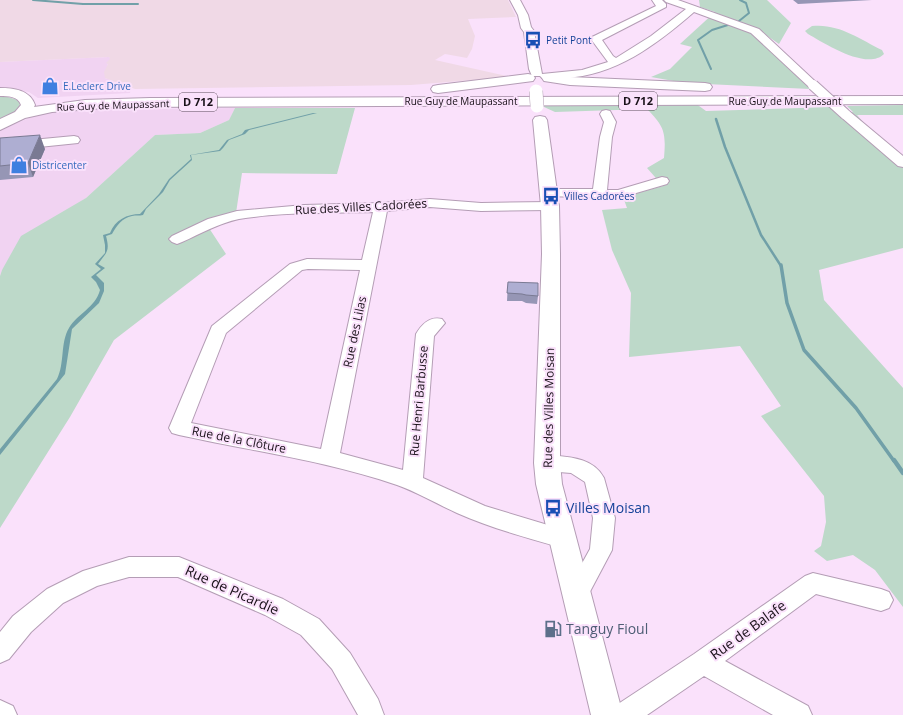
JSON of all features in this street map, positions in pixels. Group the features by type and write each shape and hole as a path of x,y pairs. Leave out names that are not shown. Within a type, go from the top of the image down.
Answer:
{"main road":[{"path":"338,96 407,93 539,80 860,95"},
{"name":"Rue des Villes Moisan","path":"539,80 550,199 551,254 547,463 549,484 607,715"},
{"path":"0,92 22,96 27,101 28,105 20,115"},
{"name":"Rue Guy de Maupassant","path":"27,101 161,96 860,95 902,99"},
{"path":"575,115 902,99"},
{"name":"Rue Guy de Maupassant","path":"0,125 20,115 54,107 105,103 902,99"},
{"path":"377,101 407,106 542,114"}],"street":[{"path":"515,0 523,15 526,28 529,31 534,69 539,80 583,72 616,62 643,48 693,8"},
{"path":"616,62 609,58 596,39 661,7 661,4 657,0"},
{"path":"669,0 755,31 845,114 903,163"},
{"path":"600,193 606,137 610,122 606,114"},
{"path":"0,147 74,140"},
{"name":"Rue des Villes Cadorées","path":"177,239 213,222 237,215 304,209 430,204 481,207 600,193 619,194 662,181"},
{"name":"Rue des Lilas","path":"329,457 381,207"},
{"name":"Rue de la Clôture","path":"369,266 307,264 296,267 218,330 179,428 243,442 329,457 403,479 466,507 520,527 563,539"},
{"name":"Rue Henri Barbusse","path":"412,483 425,334 436,323"},
{"path":"547,463 575,465 594,478 604,518 601,550 577,594"},
{"name":"Rue de Picardie","path":"0,651 22,624 55,596 91,578 129,567 179,567 274,607 310,627 342,661 369,708 371,715"},
{"name":"Rue de Balafe","path":"624,715 703,662 813,583 881,600"},
{"path":"703,662 799,715"},
{"path":"0,713 4,715"}],"shaded area":[{"path":"0,0 508,0 516,17 468,19 475,36 472,49 467,58 445,54 435,60 511,77 411,85 135,89 105,78 104,72 108,64 106,63 110,59 109,57 0,62"},
{"path":"699,0 767,0 791,23 779,44 756,28 771,51 810,89 685,83 651,77 670,69 692,47 680,44 715,12 700,7"},
{"path":"812,26 840,29 882,50 884,54 877,58 867,59 857,58 846,54 808,34 805,31"},
{"path":"109,57 111,59 108,63 105,78 131,87 130,93 38,98 29,92 0,88 0,62"},
{"path":"0,95 20,102 16,112 0,121"},
{"path":"695,103 706,111 831,107 837,113 853,112 847,106 903,105 903,115 857,115 903,157 903,248 819,270 824,300 903,388 903,607 875,570 853,555 827,561 814,551 821,546 826,522 824,496 761,416 781,406 740,346 629,357 631,293 612,250 602,210 627,208 623,197 663,186 647,168 664,158 665,142 663,131 658,121 647,109 555,112 544,107 543,104"},
{"path":"235,108 229,120 200,133 155,135 86,198 64,212 2,270 0,276 0,130 34,116 63,110"},
{"path":"235,108 355,108 337,174 242,173 236,213 209,228 226,254 114,340 70,417 0,528 0,276 21,236 86,198 155,135 200,133 229,120"},
{"path":"317,113 249,130 245,134 229,140 220,151 191,155 192,160 170,180 163,192 146,209 143,215 125,218 112,234 106,236 108,248 104,257 98,264 105,268 96,275 104,283 104,291 99,303 72,329 65,374 0,455 0,449 57,379 61,366 66,334 77,318 98,296 100,290 96,282 91,277 101,269 95,264 105,253 103,235 110,233 118,221 131,215 140,214 159,194 169,179 191,159 190,155 219,150 227,140 242,134 245,130"}],"building":[{"path":"40,135 28,163 0,166 0,138"},
{"path":"508,282 538,283 538,296 507,293"}],"waterway":[{"path":"33,0 83,4 138,4"},
{"path":"739,21 749,13 746,3 740,0"},
{"path":"711,69 698,40 712,30 731,24"},
{"path":"716,119 725,147 761,235 781,266"},
{"path":"781,265 787,303 804,350 856,408 894,461"},
{"path":"894,460 903,473"}],"place":[{"name":"Petit Pont","path":"533,40"},
{"name":"E.Leclerc Drive","path":"50,86"},
{"name":"Districenter","path":"19,165"},
{"name":"Villes Cadorées","path":"551,196"},
{"name":"Villes Moisan","path":"553,508"},
{"name":"Tanguy Fioul","path":"553,629"}]}
